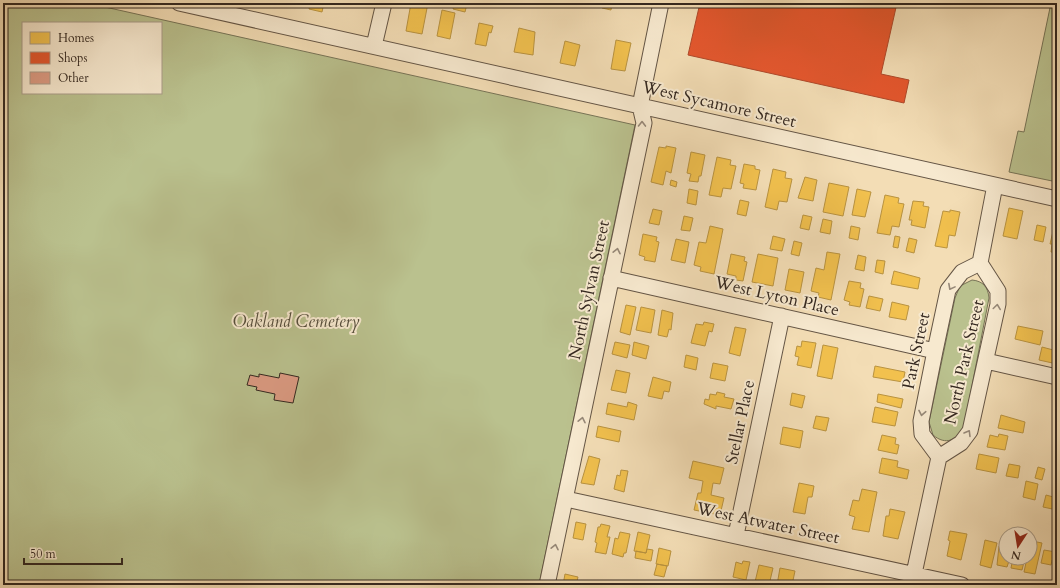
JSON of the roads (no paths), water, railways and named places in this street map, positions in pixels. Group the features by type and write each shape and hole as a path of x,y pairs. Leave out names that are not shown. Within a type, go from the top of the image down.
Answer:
{"street":[{"name":"West Sycamore Street","path":"179,3 1057,199"},
{"path":"374,46 384,3"},
{"name":"North Sylvan Street","path":"547,585 644,123 640,106 661,3"},
{"path":"980,263 995,185"},
{"name":"Park Street","path":"939,457 922,434 921,421 935,351 948,290 962,272 980,263"},
{"name":"North Park Street","path":"939,457 961,443 970,431 986,362 998,304 998,291 980,263"},
{"name":"West Lyton Place","path":"611,278 935,351"},
{"name":"Stellar Place","path":"736,535 782,316"},
{"path":"986,362 1057,377"},
{"path":"913,580 939,457"},
{"name":"West Atwater Street","path":"566,498 736,535 913,580 962,585"}],"park label":[{"name":"Oakland Cemetery","path":"296,321"}]}
